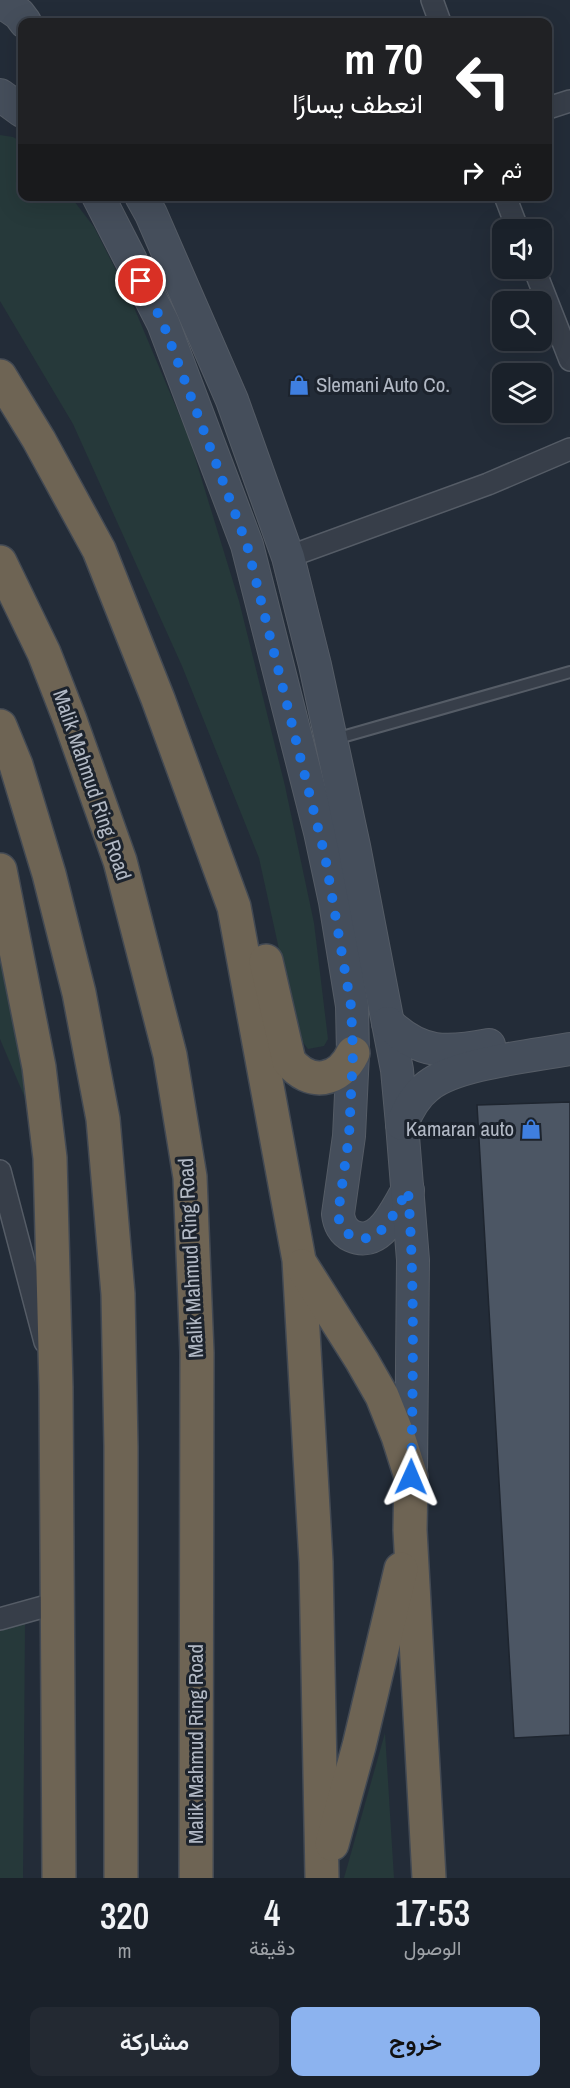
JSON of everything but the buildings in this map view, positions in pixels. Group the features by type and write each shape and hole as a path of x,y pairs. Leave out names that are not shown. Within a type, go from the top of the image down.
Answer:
{"highway":[{"path":"0,376 39,440 99,550 158,699 234,907 299,1260 316,1562 322,1878"},
{"name":"Malik Mahmud Ring Road","path":"0,562 44,653 120,861 170,1055 190,1176 197,1353 196,1878"},
{"path":"0,726 16,765 49,874 79,993 103,1119 118,1294 121,1447 122,1878"},
{"path":"0,870 39,1067 48,1146 56,1387 59,1878"},
{"path":"234,907 265,955 289,1061 305,1075 326,1077 343,1069 353,1053"},
{"path":"299,1260 382,1396 411,1477 410,1530 429,1878"},
{"path":"322,1878 359,1746 410,1530"}],"street":[{"path":"432,0 439,18"},
{"path":"0,1 24,15"},
{"path":"0,93 18,85"},
{"path":"0,93 18,108"},
{"path":"552,107 570,101"},
{"path":"101,201 163,323 247,545 322,844 350,995 353,1053 349,1136 338,1214 339,1221 349,1234 357,1238 367,1239 376,1235 383,1229 408,1190"},
{"path":"144,201 232,400 288,557 332,740 397,1070 413,1260 411,1477"},
{"path":"507,201 514,219"},
{"path":"538,279 570,360"},
{"path":"288,557 488,484 570,449"},
{"path":"388,1023 412,1042 442,1051 457,1051 570,1030"},
{"path":"402,1124 416,1098 426,1087 449,1073 570,1049"},
{"path":"0,1171 56,1387"},
{"path":"0,1619 57,1603"}],"lane":[{"path":"332,740 570,672"}],"shaded area":[{"path":"0,135 18,140 18,201 74,201 94,227 130,298 189,438 239,601 285,786 314,923 328,1039 324,1046 308,1049 298,1036 259,858 182,666 73,424 0,301"},
{"path":"0,944 13,988 25,1098 0,1039"},
{"path":"25,1622 23,1878 0,1878 0,1629"},
{"path":"385,1733 394,1878 344,1878"}],"place":[{"name":"Slemani Auto Co.","path":"299,385"},
{"name":"Kamaran auto","path":"531,1129"}],"route":[{"path":"141,281 163,323 247,545 320,832 347,972 351,1006 353,1053 349,1136 338,1214 339,1221 349,1234 357,1238 367,1239 376,1235 383,1229 408,1190 413,1260 414,1331 411,1477"}]}
